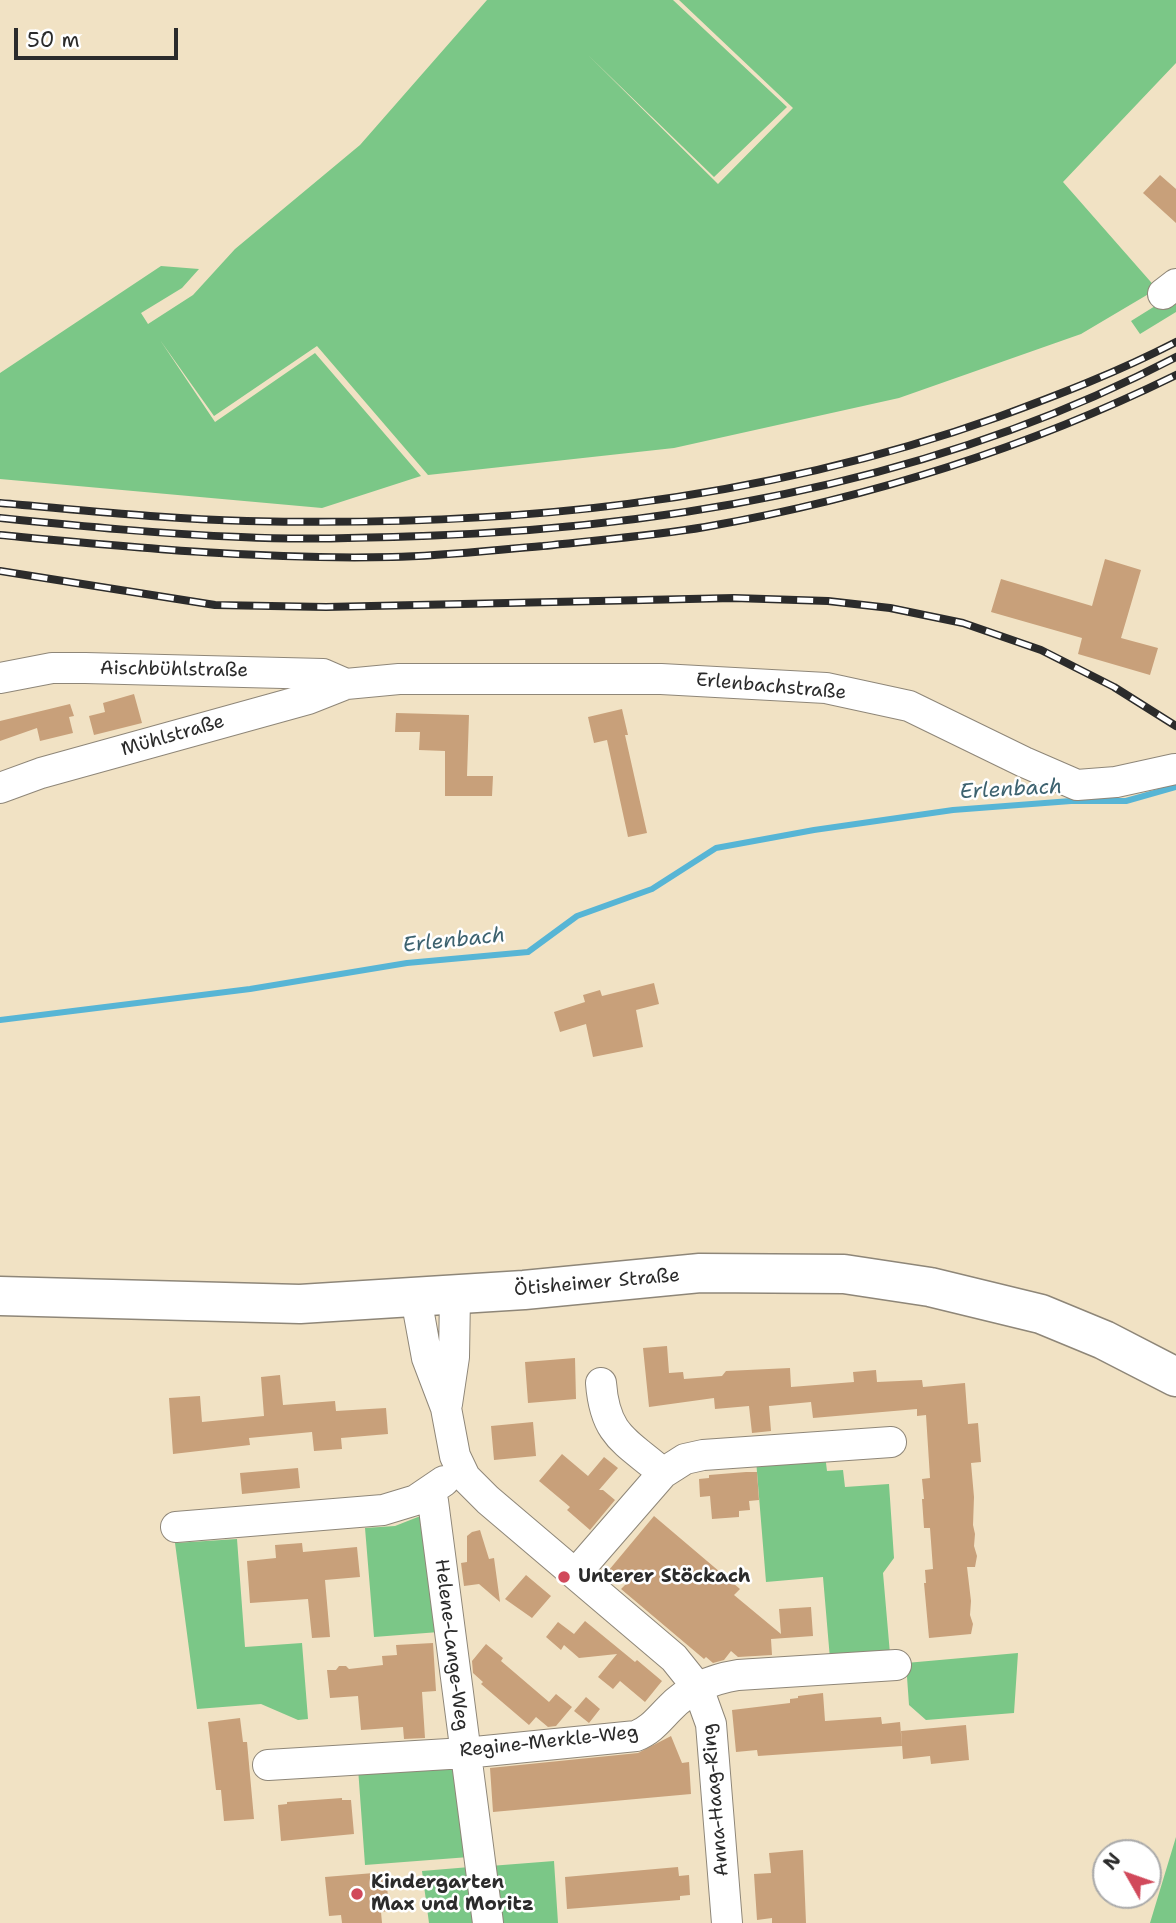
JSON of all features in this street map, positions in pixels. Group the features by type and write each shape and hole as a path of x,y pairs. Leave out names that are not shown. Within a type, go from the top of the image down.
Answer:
{"main road":[{"name":"Ötisheimer Straße","path":"0,1296 300,1304 455,1295 700,1273 844,1274 930,1287 1041,1314 1104,1340 1176,1377"}],"street":[{"name":"Aischbühlstraße","path":"0,678 52,668 96,668 323,674 346,684"},
{"name":"Erlenbachstraße","path":"346,684 399,679 661,678 826,688 909,706 1077,785 1116,782 1175,769"},
{"name":"Mühlstraße","path":"0,788 41,773 308,699 346,684"},
{"name":"Anna-Haag-Ring","path":"446,1408 454,1357 455,1295"},
{"name":"Anna-Haag-Ring","path":"416,1298 427,1358 446,1408 450,1438 460,1469 471,1485 674,1658 698,1688 706,1706 713,1743 727,1923"},
{"path":"601,1382 603,1407 609,1423 620,1437 663,1473"},
{"path":"576,1573 663,1473 685,1459 703,1455 891,1442"},
{"path":"176,1527 383,1510 403,1505 428,1493 460,1469"},
{"name":"Helene-Lange-Weg","path":"428,1493 433,1501 488,1923"},
{"name":"Regine-Merkle-Weg","path":"268,1765 465,1753 636,1736 648,1731 671,1707 698,1688 717,1679 738,1675 896,1665"}],"green space":[{"path":"487,0 673,0 787,107 714,177 588,55 718,184 793,108 679,0 1176,0 1176,63 1063,182 1157,289 1081,334 899,398 674,448 428,475 317,346 214,416 160,340 215,422 315,353 421,476 322,508 0,479 0,373 161,266 199,269 182,288 141,313 148,324 193,295 235,249 360,145"},
{"path":"1176,293 1176,312 1140,334 1131,321"},
{"path":"825,1455 827,1471 843,1470 845,1487 889,1484 894,1558 883,1573 890,1654 830,1659 823,1577 766,1582 756,1460"},
{"path":"423,1515 439,1632 374,1637 365,1528 395,1526"},
{"path":"237,1539 245,1647 302,1643 308,1719 298,1720 261,1704 197,1709 175,1543"},
{"path":"1018,1653 1014,1713 926,1720 909,1705 906,1663"},
{"path":"456,1761 469,1857 365,1865 358,1768"},
{"path":"1176,1837 1176,1923 1150,1923 1154,1909 1162,1909 1162,1883"},
{"path":"554,1861 558,1923 497,1923 490,1866"},
{"path":"470,1867 477,1923 429,1923 422,1871"}],"building":[{"path":"1160,175 1176,189 1176,223 1143,193"},
{"path":"1105,559 1141,570 1121,638 1158,648 1150,675 1078,654 1082,638 991,612 1001,579 1092,606"},
{"path":"134,694 142,723 94,735 89,716 105,712 103,703"},
{"path":"70,704 74,716 69,717 73,733 40,741 37,728 0,741 0,721"},
{"path":"622,709 628,735 625,735 647,833 628,837 607,740 594,743 588,717"},
{"path":"396,713 469,715 467,776 493,776 492,796 445,796 445,751 419,750 420,732 395,732"},
{"path":"654,983 659,1004 636,1010 643,1047 593,1057 586,1024 560,1032 554,1012 585,1002 583,995 600,990 602,996"},
{"path":"667,1346 669,1373 683,1372 684,1379 722,1376 726,1371 790,1368 791,1387 854,1382 853,1372 876,1370 877,1382 922,1380 923,1387 965,1383 968,1424 978,1423 981,1462 971,1463 974,1546 977,1556 975,1567 967,1567 973,1624 971,1634 929,1638 924,1583 925,1570 933,1569 930,1528 924,1528 922,1499 922,1479 930,1478 926,1415 917,1416 917,1409 813,1418 811,1402 769,1406 771,1431 752,1433 749,1406 715,1409 714,1398 649,1407 643,1348"},
{"path":"575,1358 576,1399 528,1403 525,1362"},
{"path":"280,1375 283,1405 335,1401 336,1411 386,1408 388,1434 341,1438 342,1449 314,1451 312,1432 249,1438 250,1445 173,1454 169,1398 200,1396 202,1422 264,1416 261,1377"},
{"path":"533,1422 536,1456 494,1460 491,1426"},
{"path":"562,1454 588,1476 604,1457 618,1468 599,1490 603,1490 615,1500 590,1530 567,1510 570,1507 539,1481"},
{"path":"298,1468 300,1488 242,1494 240,1473"},
{"path":"757,1472 759,1500 749,1501 750,1510 739,1511 739,1517 712,1519 710,1496 700,1497 699,1479 709,1478 709,1475"},
{"path":"654,1516 740,1589 734,1595 781,1634 779,1609 811,1607 813,1636 771,1639 772,1655 738,1657 731,1651 724,1660 713,1663 706,1657 704,1659 621,1589 626,1584 609,1570"},
{"path":"480,1530 489,1559 494,1558 500,1602 479,1584 464,1586 461,1563 467,1562 467,1536"},
{"path":"302,1543 303,1552 357,1547 360,1577 325,1580 330,1637 312,1638 308,1599 250,1603 247,1561 276,1558 275,1545"},
{"path":"526,1575 551,1596 532,1618 505,1599"},
{"path":"585,1621 662,1681 645,1702 620,1681 613,1689 598,1677 617,1654 579,1658 564,1645 561,1650 546,1637 558,1622 574,1634"},
{"path":"433,1643 436,1691 422,1692 425,1738 404,1739 403,1727 361,1730 358,1696 330,1698 327,1670 336,1670 339,1666 349,1669 383,1665 382,1656 397,1655 396,1645"},
{"path":"486,1644 503,1658 501,1661 549,1702 556,1694 572,1707 556,1726 548,1727 536,1717 529,1725 481,1684 483,1682 473,1673 472,1661"},
{"path":"823,1693 825,1721 881,1717 882,1724 900,1722 902,1746 758,1756 757,1750 736,1752 732,1710 790,1703 790,1699 798,1696"},
{"path":"586,1697 600,1709 589,1723 574,1711"},
{"path":"240,1718 243,1742 247,1742 254,1819 224,1821 221,1790 216,1790 208,1722"},
{"path":"966,1725 969,1760 931,1764 930,1756 903,1759 901,1731"},
{"path":"671,1736 682,1763 689,1762 691,1794 493,1812 490,1768 638,1753"},
{"path":"342,1798 351,1800 354,1834 281,1841 278,1805"},
{"path":"803,1850 806,1923 772,1923 772,1918 757,1920 754,1874 771,1873 769,1853"},
{"path":"678,1867 679,1876 689,1875 690,1895 680,1896 680,1900 567,1909 565,1877"},
{"name":"Kindergarten Max und Moritz","path":"386,1872 389,1911 381,1912 382,1923 342,1923 341,1915 329,1916 325,1877"}],"waterway":[{"name":"Erlenbach","path":"0,1020 250,989 407,963 528,952 577,916 652,889 716,848 814,830 953,810 1071,801 1126,801 1176,787"}],"railway":[{"path":"0,503 185,518 344,522 534,514 628,504 721,490 814,471 906,447 1043,400 1176,342"},
{"path":"0,518 181,534 309,539 520,531 617,521 810,489 904,464 997,435 1088,399 1176,357"},
{"path":"0,535 196,552 294,557 392,557 543,546 665,533 827,501 946,468 1063,425 1176,375"},
{"path":"0,571 215,605 326,607 734,598 828,601 890,608 963,623 1041,650 1114,687 1176,726"}],"place":[{"name":"Unterer Stöckach","path":"564,1577"},
{"name":"Kindergarten Max und Moritz","path":"357,1894"}]}
